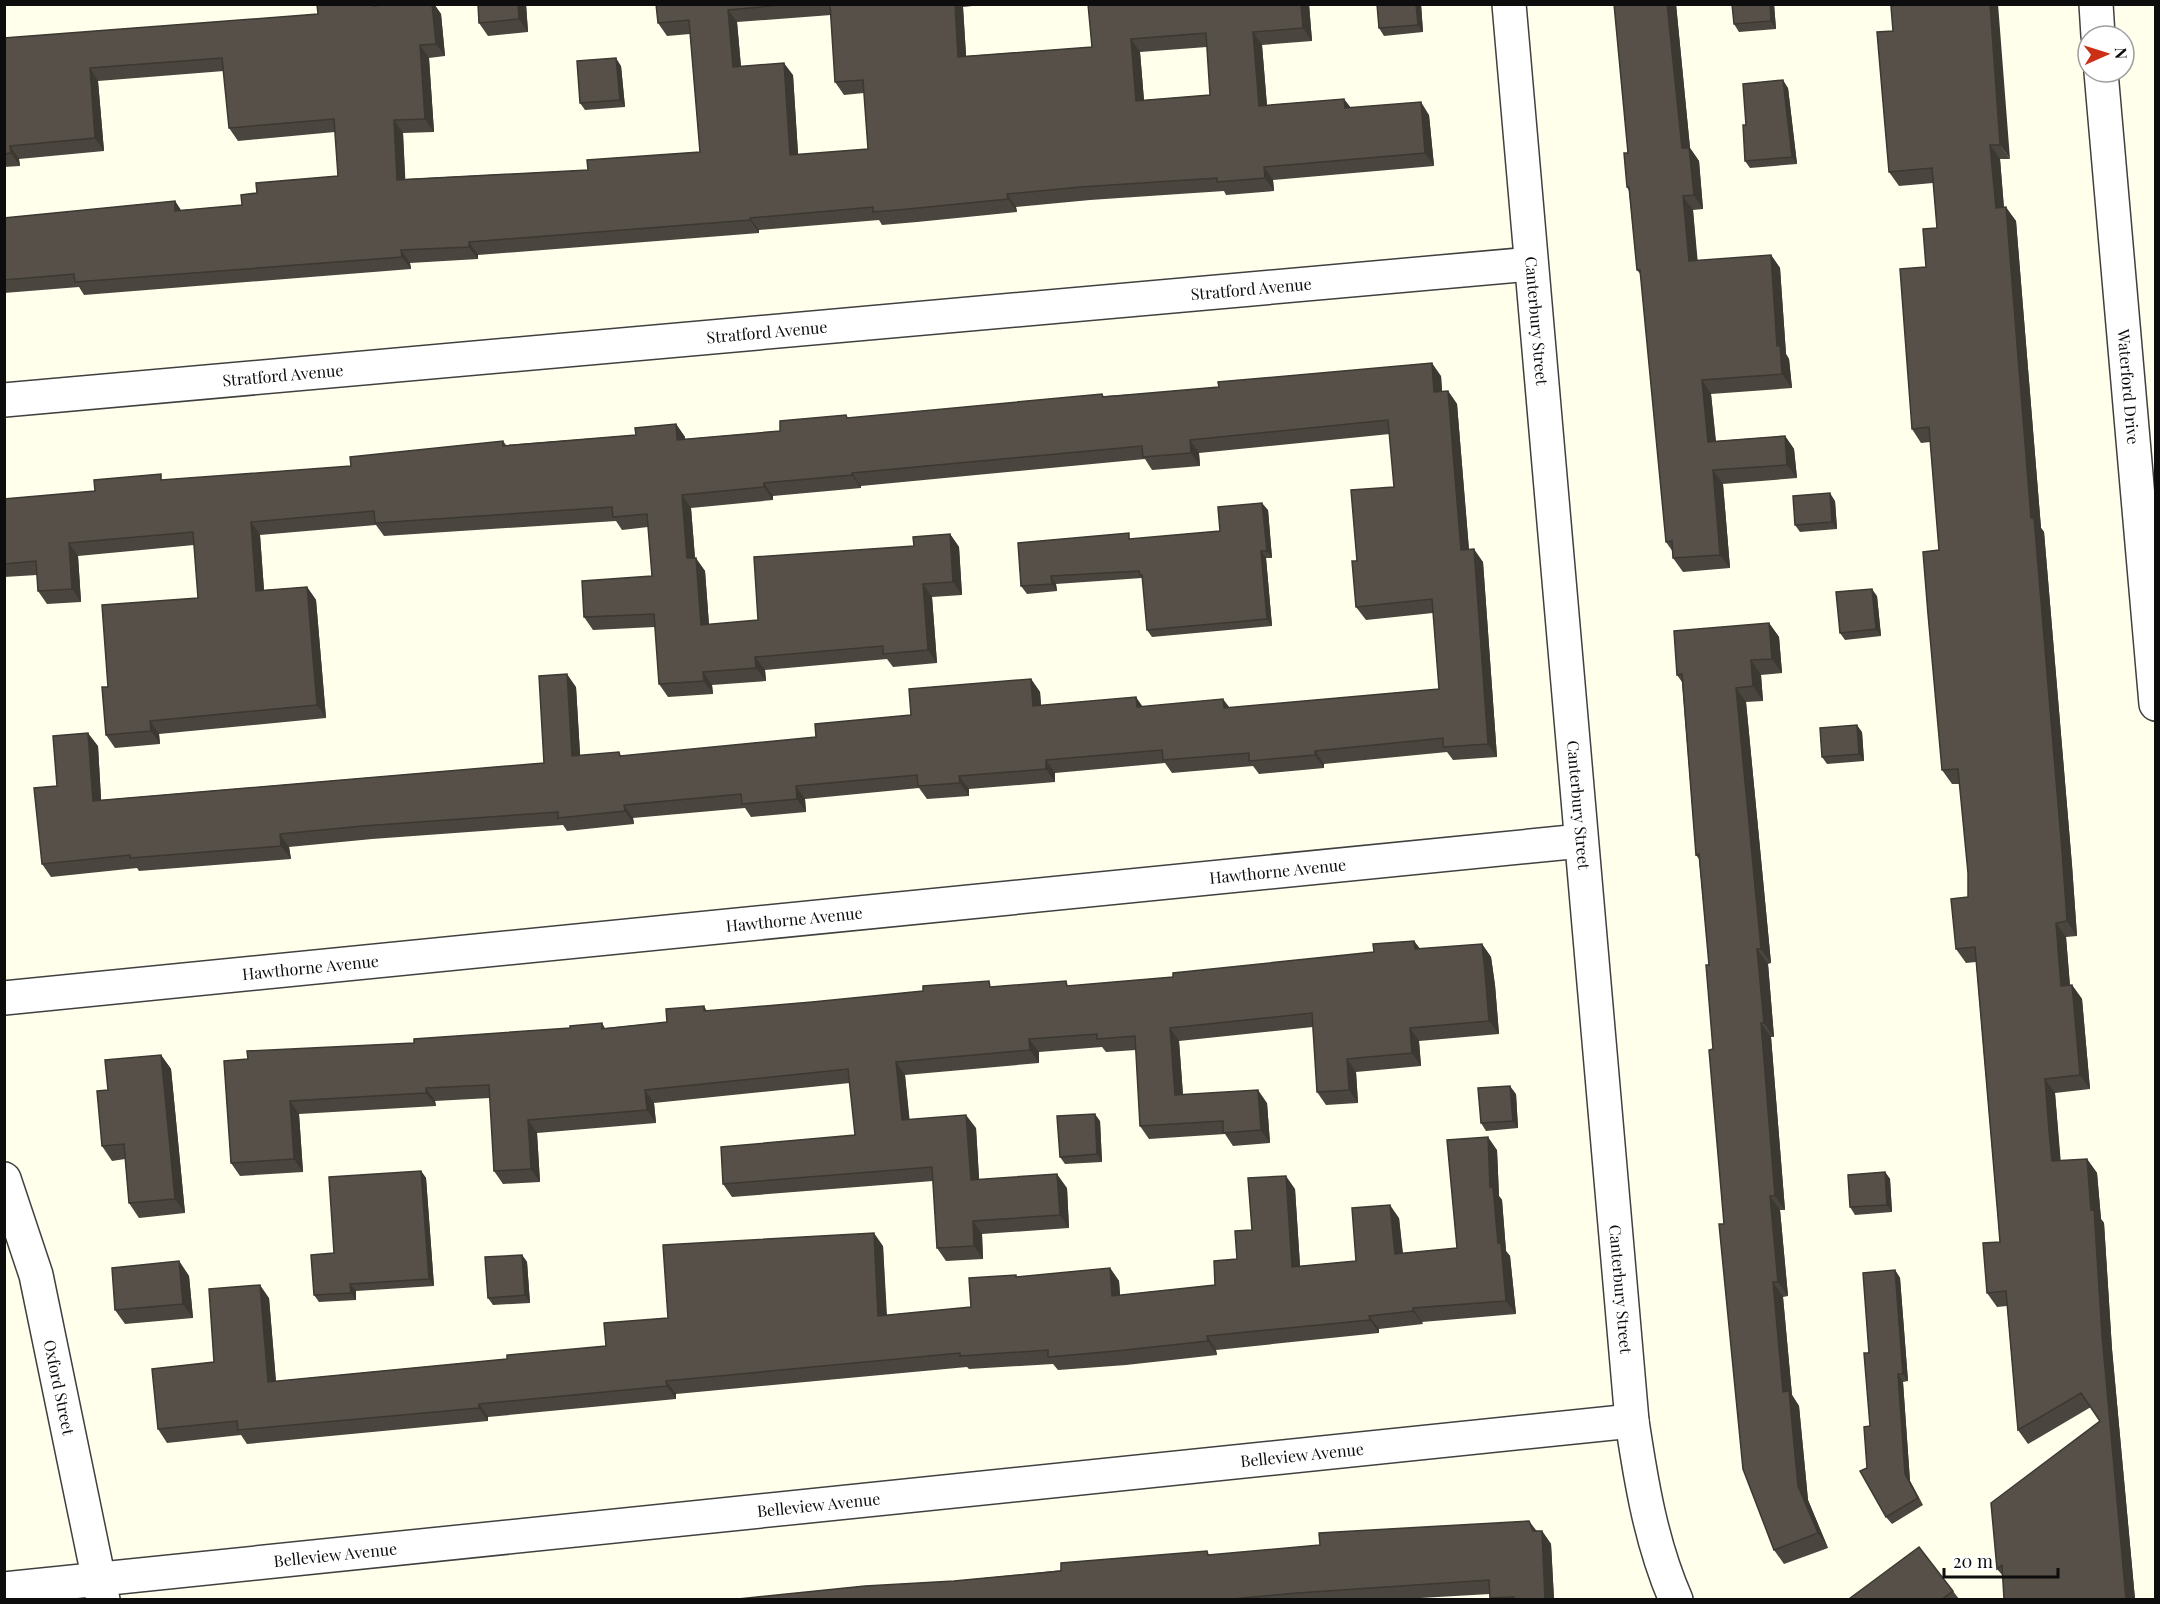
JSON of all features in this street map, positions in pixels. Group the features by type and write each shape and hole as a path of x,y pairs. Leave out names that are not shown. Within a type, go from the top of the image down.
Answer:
{"street":[{"name":"Canterbury Street","path":"1509,4 1632,1421 1642,1488 1656,1542 1676,1599"},
{"path":"2096,4 2097,24"},
{"name":"Waterford Drive","path":"2102,84 2145,461 2156,704"},
{"name":"Stratford Avenue","path":"4,400 1532,264"},
{"name":"Hawthorne Avenue","path":"4,998 1581,842"},
{"name":"Oxford Street","path":"4,1179 36,1275 102,1590"},
{"name":"Belleview Avenue","path":"4,1589 102,1590 1632,1421"}],"building":[{"path":"317,4 372,4 373,6 432,4 436,44 420,45 425,119 394,120 397,180 588,170 587,160 700,152 689,20 658,23 656,4 793,4 728,10 733,67 784,63 790,155 868,149 863,80 835,82 830,4 955,4 958,57 1092,47 1088,4 1301,4 1303,28 1253,32 1259,106 1344,99 1345,108 1421,102 1425,153 1264,167 1265,178 1217,182 1217,178 1081,187 1007,194 1008,199 908,209 873,212 873,207 750,218 750,220 469,242 469,247 401,250 402,257 75,282 74,274 4,280 4,218 175,201 175,211 242,205 241,195 257,193 256,183 338,176 334,119 229,128 222,58 90,68 95,138 10,146 11,153 4,154 4,38 318,14","holes":["1206,33 1210,95 1136,101 1131,39"]},
{"path":"478,4 518,4 519,19 479,23"},
{"path":"1377,4 1416,4 1418,25 1379,28"},
{"path":"1614,4 1667,4 1682,148 1689,148 1694,195 1683,196 1689,261 1771,255 1777,346 1780,345 1782,374 1702,380 1708,442 1785,436 1787,465 1713,470 1720,555 1673,558 1672,541 1666,542 1640,270 1637,270 1629,187 1627,187 1624,153 1628,153"},
{"path":"1732,4 1770,4 1771,21 1734,24"},
{"path":"1990,4 2000,145 1990,145 1996,208 2006,207 2031,518 2034,518 2067,921 2056,923 2061,986 2072,985 2080,1075 2045,1079 2049,1131 2052,1161 2087,1159 2091,1210 2094,1209 2102,1335 2126,1599 2004,1599 2002,1565 1997,1569 1991,1503 2100,1421 2081,1393 2018,1430 2006,1291 1987,1293 1983,1243 2000,1242 1998,1217 1975,947 1956,949 1951,899 1968,897 1968,873 1958,769 1942,770 1923,552 1939,550 1929,427 1912,429 1900,269 1926,267 1923,229 1937,228 1932,168 1889,172 1877,32 1893,31 1891,6"},
{"path":"616,58 620,100 580,103 577,61"},
{"path":"1783,80 1792,157 1745,161 1743,125 1746,125 1743,84"},
{"path":"1432,363 1434,392 1448,391 1461,550 1474,549 1488,744 1443,747 1443,738 1315,751 1315,755 1249,761 1249,753 1163,760 1162,750 1046,760 1046,769 959,776 960,783 918,786 917,775 796,786 797,799 742,804 741,794 624,805 625,811 558,818 558,812 363,826 280,834 281,846 130,858 130,855 42,864 34,788 57,786 53,736 88,733 93,801 544,763 539,676 567,674 572,756 619,752 620,756 816,737 815,724 911,715 909,689 1031,679 1033,706 1136,697 1137,707 1223,699 1224,708 1439,689 1432,599 1356,607 1352,561 1357,561 1351,490 1394,487 1388,420 1190,440 1191,453 1143,457 1142,446 852,473 852,475 764,483 764,487 682,495 687,558 696,558 701,625 758,620 754,557 914,546 913,537 950,534 953,582 923,584 928,650 883,654 883,646 755,657 756,668 703,672 704,681 659,684 654,614 584,617 582,581 652,576 647,514 613,517 612,507 375,523 374,511 251,522 256,591 307,587 317,705 150,721 151,731 106,735 102,687 108,687 102,605 198,598 193,532 69,543 72,589 38,591 36,561 4,564 4,499 95,491 94,480 161,474 161,480 351,466 350,457 503,441 503,446 636,435 635,428 676,424 677,440 780,431 780,421 846,415 847,418 1102,394 1103,397 1219,387 1218,382"},
{"path":"1830,493 1832,522 1795,525 1793,496"},
{"path":"1262,503 1267,551 1261,551 1267,619 1147,630 1142,575 1139,571 1051,576 1052,584 1021,586 1018,543 1129,533 1129,539 1220,531 1218,507"},
{"path":"1872,589 1876,629 1840,633 1836,592"},
{"path":"1769,623 1772,659 1751,660 1753,686 1736,688 1761,949 1757,949 1764,1023 1761,1023 1775,1196 1770,1196 1778,1282 1773,1282 1783,1392 1789,1391 1798,1486 1818,1533 1774,1550 1743,1469 1719,1224 1724,1224 1709,1050 1713,1049 1706,965 1709,965 1699,854 1696,855 1682,674 1677,675 1674,631"},
{"path":"1857,725 1859,754 1822,757 1820,728"},
{"path":"1414,941 1415,949 1482,944 1489,1021 1410,1028 1412,1053 1347,1059 1349,1090 1317,1092 1312,1013 1170,1028 1175,1095 1258,1090 1261,1130 1223,1133 1223,1121 1140,1126 1135,1036 1097,1039 1097,1034 1029,1039 1030,1050 896,1062 902,1120 966,1115 971,1180 1057,1174 1060,1215 973,1221 974,1246 937,1248 932,1167 723,1184 721,1147 855,1135 848,1069 645,1090 647,1110 528,1120 531,1169 494,1171 489,1085 426,1088 426,1093 290,1101 294,1159 231,1163 224,1061 248,1059 247,1051 414,1043 414,1039 570,1028 570,1026 602,1023 602,1029 667,1022 666,1009 704,1006 704,1011 812,1002 923,991 923,986 989,981 990,987 1066,981 1067,986 1173,977 1173,973 1374,952 1373,944"},
{"path":"161,1055 175,1199 129,1203 124,1144 102,1146 97,1091 108,1090 105,1060"},
{"path":"1510,1086 1513,1121 1481,1123 1478,1088"},
{"path":"1095,1114 1097,1154 1060,1157 1057,1116"},
{"path":"1488,1137 1490,1187 1493,1187 1498,1243 1501,1243 1506,1301 1413,1308 1413,1311 1369,1316 1370,1320 1207,1336 1208,1341 1116,1351 1048,1357 1048,1350 960,1356 960,1353 666,1381 667,1386 479,1404 479,1408 238,1430 237,1421 158,1429 152,1369 214,1362 209,1289 260,1285 268,1382 507,1359 507,1355 606,1346 604,1323 668,1318 663,1245 874,1233 878,1316 971,1307 969,1278 1016,1275 1016,1277 1110,1268 1112,1296 1215,1285 1214,1261 1237,1259 1235,1231 1252,1230 1248,1178 1286,1176 1292,1267 1356,1261 1352,1208 1390,1205 1395,1254 1457,1248 1447,1140"},
{"path":"421,1171 429,1279 350,1284 351,1293 314,1295 311,1255 334,1253 329,1177"},
{"path":"1885,1172 1887,1205 1850,1207 1848,1175"},
{"path":"522,1255 525,1295 488,1298 485,1257"},
{"path":"179,1261 183,1304 115,1310 112,1268"},
{"path":"1895,1270 1903,1374 1898,1374 1905,1474 1918,1498 1886,1517 1860,1471 1867,1468 1864,1427 1870,1426 1864,1353 1869,1353 1863,1273"},
{"path":"1529,1521 1533,1531 1542,1531 1545,1599 1490,1598 1489,1580 1233,1599 738,1599 865,1586 954,1581 1061,1571 1061,1563 1207,1551 1208,1555 1320,1545 1319,1533"},
{"path":"1919,1547 1953,1591 1942,1599 1849,1599"}]}
